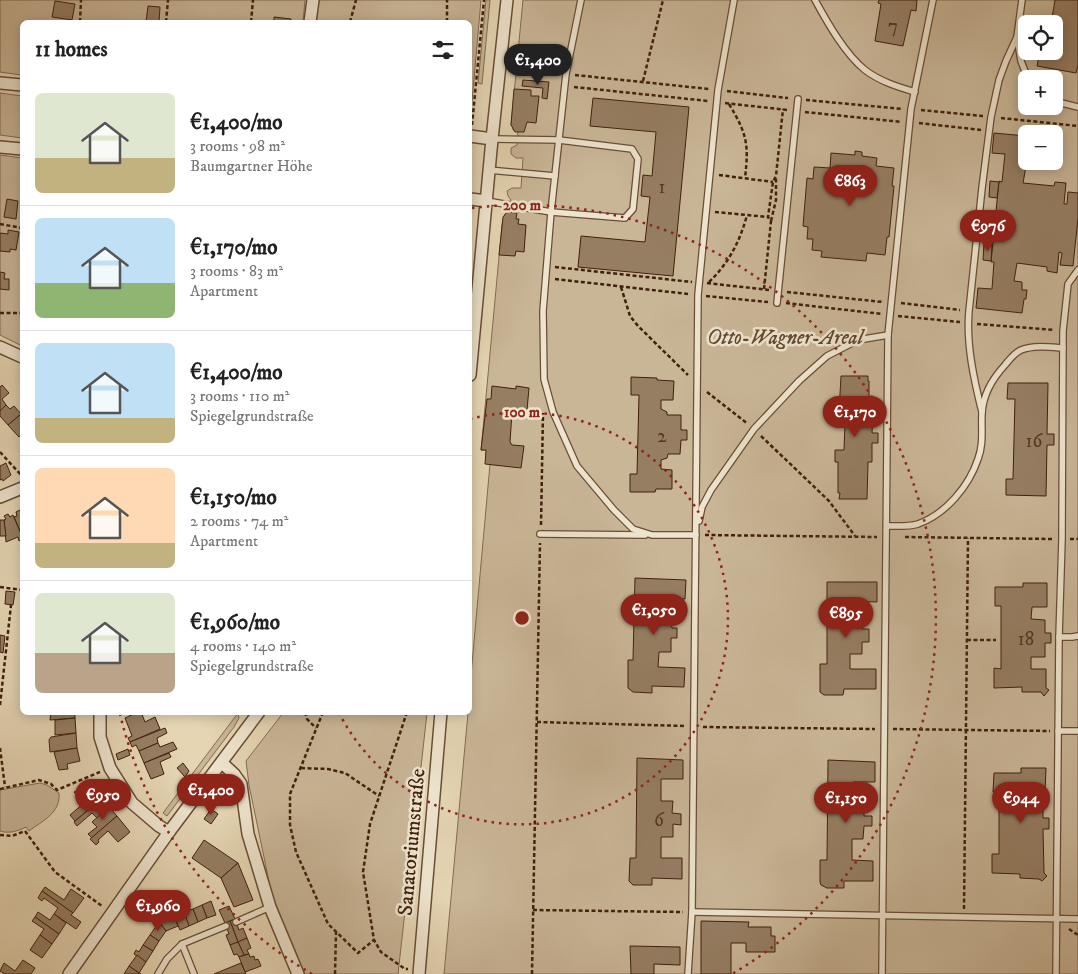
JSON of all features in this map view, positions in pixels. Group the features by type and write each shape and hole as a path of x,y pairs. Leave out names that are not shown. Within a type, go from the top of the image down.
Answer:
{"street":[{"path":"310,20 312,0"},
{"path":"472,354 507,0"},
{"path":"0,83 20,85"},
{"path":"472,136 492,139"},
{"path":"0,147 20,150"},
{"path":"472,199 487,200"},
{"path":"0,346 20,356"},
{"path":"0,497 20,489"},
{"path":"100,715 100,737 110,768 132,803 169,832"},
{"path":"70,974 169,832 257,715"},
{"name":"Sanatoriumstraße","path":"420,972 441,715"},
{"path":"222,763 234,774 241,784 248,834 270,907 298,974"}],"lane":[{"path":"580,0 566,74 551,212 546,266 542,352 544,380 553,412 577,466 614,510 633,529 652,535"},
{"path":"688,974 692,912 698,296 718,90 734,0"},
{"path":"815,0 848,52 864,69 884,82 915,92"},
{"path":"882,974 888,335 911,109 933,0"},
{"path":"887,526 917,524 934,516 959,493 970,478 979,458 983,435 982,412 974,383 968,323 977,224 989,131 999,80 1017,37 1022,0"},
{"path":"1017,37 1025,70"},
{"path":"777,302 798,99"},
{"path":"1063,103 1078,107"},
{"path":"487,200 551,212 625,218 633,209 638,159 632,149 559,140 492,139"},
{"path":"489,170 556,176"},
{"path":"1056,974 1063,331 1068,284 1078,270"},
{"path":"696,535 702,507 711,490 754,429 799,381 827,356 858,340 888,335"},
{"path":"982,412 991,384 997,374 1015,354 1022,350 1036,347 1063,348"},
{"path":"540,534 696,535"},
{"path":"1059,637 1078,636"},
{"path":"1058,731 1078,732"},
{"path":"236,922 270,907"},
{"path":"692,912 1078,918"},
{"path":"158,974 182,944 226,926"},
{"path":"182,944 194,974"}],"path":[{"path":"80,20 82,0"},
{"path":"166,20 168,0"},
{"path":"251,20 253,0"},
{"path":"351,20 356,0"},
{"path":"447,0 447,20"},
{"path":"472,123 484,0"},
{"path":"643,82 663,0"},
{"path":"566,74 1078,126"},
{"path":"565,86 989,131"},
{"path":"729,104 740,122 746,139 745,178"},
{"path":"764,289 771,221 776,200 776,176 783,109"},
{"path":"710,174 773,182"},
{"path":"771,221 768,217 773,182 776,176"},
{"path":"706,211 768,217"},
{"path":"708,283 726,264 737,246 747,215"},
{"path":"0,224 20,228"},
{"path":"546,266 969,311"},
{"path":"546,278 698,296 777,302 968,323 1063,331"},
{"path":"621,287 630,316 697,385 754,429 829,501 855,536"},
{"path":"0,313 20,313"},
{"path":"532,974 543,408"},
{"path":"0,452 20,474"},
{"path":"964,916 968,538"},
{"path":"0,587 20,590"},
{"path":"0,705 11,605"},
{"path":"967,640 996,640"},
{"path":"306,715 307,719 316,728"},
{"path":"322,715 290,794 290,826 296,852 328,924 358,953 374,940"},
{"path":"407,715 370,824 363,872 374,940 382,952 406,969 420,972"},
{"path":"537,722 693,727 1058,731"},
{"path":"0,748 5,787"},
{"path":"0,789 39,780 51,784 57,790 110,768"},
{"path":"301,768 328,769 345,774 379,796"},
{"path":"0,834 12,836 25,831 55,872 111,913"},
{"path":"533,910 692,912"},
{"path":"335,974 336,932"}],"green space":[{"path":"0,0 305,0 303,20 20,20 20,75 0,72"},
{"path":"316,0 481,0 472,101 472,20 314,20"},
{"path":"486,0 490,0 482,84 478,83"},
{"name":"Otto-Wagner-Areal","path":"523,0 1078,0 1078,974 444,974 468,715 472,715 472,664 490,464 486,450 481,450 502,225 505,214 510,212 511,200 507,191 512,188 521,188 523,158 516,158 511,154 511,148 517,145 518,132 513,130 511,125"},
{"path":"0,93 20,96 20,138 0,135"},
{"path":"0,155 20,158 20,345 0,335"},
{"path":"236,715 238,715 239,718 234,727 167,816 163,813"},
{"path":"281,715 427,715 398,974 303,974 272,896 249,785 246,761"},
{"path":"40,783 59,793 57,806 50,816 29,831 26,827 13,832 0,831 0,790"}],"building":[{"path":"879,0 917,0 916,11 911,10 903,46 875,41 881,4 878,3"},
{"path":"1055,0 1078,0 1078,65 1076,73 1037,66 1038,60 1063,60 1063,15 1052,15"},
{"path":"55,1 75,4 72,20 52,17"},
{"path":"148,6 160,7 159,20 146,20"},
{"path":"274,17 291,19 291,20 274,20"},
{"path":"523,80 549,82 547,99 542,98 543,88 522,86"},
{"path":"514,89 531,90 531,96 539,96 536,123 527,122 524,132 515,132 511,125"},
{"path":"593,98 689,107 673,276 578,267 581,236 645,242 650,197 641,196 643,175 652,176 656,132 590,126"},
{"path":"994,133 1018,135 1018,170 1025,170 1023,183 1054,186 1055,182 1066,183 1064,204 1067,204 1068,192 1078,193 1078,218 1073,266 1060,265 1062,253 1059,252 1057,273 1047,271 1047,267 1017,263 1014,281 1022,282 1022,290 1027,290 1022,313 976,308 978,288 992,289 994,262 991,262 999,181 1002,182 1005,154 992,153"},
{"path":"855,151 862,152 862,156 877,158 876,166 894,168 889,237 887,237 885,255 867,253 866,261 821,257 822,251 812,250 813,239 807,239 808,227 803,226 807,178 813,179 814,167 830,168 831,153 855,155"},
{"path":"990,181 999,182 997,198 989,197"},
{"path":"7,199 18,201 16,219 4,217"},
{"path":"507,212 517,213 516,219 519,219 518,224 526,225 524,252 516,251 515,256 499,255 503,217"},
{"path":"8,230 19,232 16,250 10,249 10,252 0,251 0,233 8,234"},
{"path":"984,244 992,245 991,261 983,260"},
{"path":"0,272 5,273 4,279 9,279 9,290 0,289"},
{"path":"841,376 868,376 869,410 873,410 872,433 878,433 878,443 872,443 872,462 868,462 867,499 839,499 838,462 835,462 835,450 844,450 845,424 836,424 836,412 839,412"},
{"path":"631,377 674,381 673,400 661,400 661,409 667,412 667,415 681,415 681,430 687,430 687,440 681,440 680,454 668,454 667,458 661,460 661,469 672,470 672,489 656,489 655,492 630,492 630,474 637,474 639,395 631,395"},
{"path":"1008,383 1048,383 1047,434 1054,434 1054,445 1047,445 1046,496 1006,495 1006,479 1013,479 1015,399 1007,399"},
{"path":"2,385 9,393 2,399 6,405 0,411 0,387"},
{"path":"492,386 516,389 516,386 529,388 527,410 515,409 512,412 510,442 512,445 524,446 521,468 485,464 486,450 481,450 487,399 491,399"},
{"path":"6,405 10,409 14,406 20,415 8,425 0,416 0,411"},
{"path":"20,415 19,437 8,425"},
{"path":"6,463 11,475 3,481 2,479 0,480 0,466"},
{"path":"20,510 20,531 14,517 17,516 16,512"},
{"path":"8,514 10,517 13,515 20,531 19,541 18,537 6,542 4,520 6,519 4,516"},
{"path":"0,520 4,520 6,536 0,536"},
{"path":"635,578 686,580 685,599 659,598 659,614 670,614 672,628 677,628 677,638 671,638 671,652 659,652 658,667 685,668 684,687 652,686 652,693 633,692 628,688 628,660 633,660"},
{"path":"827,582 877,582 877,602 851,601 851,615 862,616 862,629 869,629 869,642 862,642 862,654 850,654 850,669 876,669 876,689 844,689 843,695 824,695 820,692 820,664 827,664"},
{"path":"1023,583 1047,583 1047,607 1032,607 1031,619 1045,620 1045,633 1051,633 1051,643 1045,643 1045,657 1031,657 1031,669 1046,669 1046,688 1049,690 1044,696 1041,692 1022,692 1022,687 994,688 994,668 1001,669 1001,606 995,606 995,587 1023,587"},
{"path":"6,591 15,592 13,605 5,604"},
{"path":"0,635 5,636 3,653 0,652"},
{"path":"51,715 75,715 75,718 50,720"},
{"path":"132,715 142,715 145,722 155,717 160,729 130,742 128,738 132,736 125,718"},
{"path":"75,718 76,733 55,735 55,720"},
{"path":"165,728 167,733 157,738 158,743 139,751 136,745 132,747 130,742"},
{"path":"76,733 77,748 50,752 49,740 51,737"},
{"path":"173,742 177,749 144,763 139,751 158,743 160,747"},
{"path":"77,748 80,761 67,764 68,769 59,770 54,752"},
{"path":"128,749 130,755 118,760 116,754"},
{"path":"169,753 171,757 160,762 164,774 151,779 144,763"},
{"path":"637,758 683,760 683,779 661,779 661,801 673,801 672,813 681,814 681,825 673,824 673,837 661,837 661,858 682,858 682,879 652,878 652,885 633,885 629,881 630,858 636,858"},
{"path":"828,760 875,762 875,782 853,782 853,803 864,803 864,816 872,816 872,826 864,826 863,839 852,839 852,860 873,861 873,881 844,881 844,888 827,888 821,885 820,860 827,860"},
{"path":"183,763 189,771 185,777 177,768"},
{"path":"1021,768 1046,768 1045,794 1030,793 1030,804 1043,804 1043,818 1049,818 1049,829 1043,829 1044,873 1047,876 1042,881 1039,879 1020,878 1020,874 992,873 992,854 999,854 999,792 993,792 994,773 1021,773"},
{"path":"90,785 102,798 75,821 70,815 84,803 74,792"},
{"path":"102,798 109,807 97,818 92,813 77,826 74,822"},
{"path":"109,807 117,816 92,838 88,834 97,827 92,822"},
{"path":"211,809 218,814 211,824 204,819"},
{"path":"117,816 130,832 118,842 108,831 98,840 99,842 96,845 90,839"},
{"path":"204,840 238,863 221,878 192,858"},
{"path":"238,863 253,900 234,907 221,878"},
{"path":"45,887 64,900 71,889 84,898 73,913 42,891"},
{"path":"42,891 73,913 71,915 81,922 76,929 54,914 58,908 44,898 42,901 38,898"},
{"path":"211,901 216,915 207,918 202,905"},
{"path":"202,905 207,918 198,922 193,909"},
{"path":"229,906 235,919 225,923 219,910"},
{"path":"193,909 198,922 189,926 184,912"},
{"path":"38,912 50,920 54,914 66,923 59,934 35,917"},
{"path":"184,912 189,926 180,930 174,916"},
{"path":"174,916 178,926 166,931 159,922"},
{"path":"35,917 59,934 52,944 40,935 44,929 32,921"},
{"path":"235,919 239,930 243,928 247,938 238,942 230,921"},
{"path":"230,921 238,942 230,945 226,935 229,934 225,923"},
{"path":"701,921 749,922 748,927 771,927 771,936 775,936 775,952 746,952 746,943 731,943 731,974 701,974"},
{"path":"159,922 166,931 159,941 150,935"},
{"path":"40,935 52,944 42,958 30,950"},
{"path":"150,935 159,941 153,951 143,945"},
{"path":"247,938 251,948 247,950 249,954 244,955 238,942"},
{"path":"238,942 244,955 239,957 237,954 234,955 230,945"},
{"path":"143,945 153,951 146,962 134,954 136,950 139,952"},
{"path":"630,946 680,947 680,965 654,964 654,974 631,974"},
{"path":"249,954 250,957 254,956 255,960 258,959 261,966 245,972 239,957"},
{"path":"137,955 146,962 139,973 129,966"},
{"path":"23,960 35,968 31,974 5,974 0,971 4,963 15,971"},
{"path":"241,963 246,974 214,974"},
{"path":"129,966 139,973 141,974 124,974"}]}
